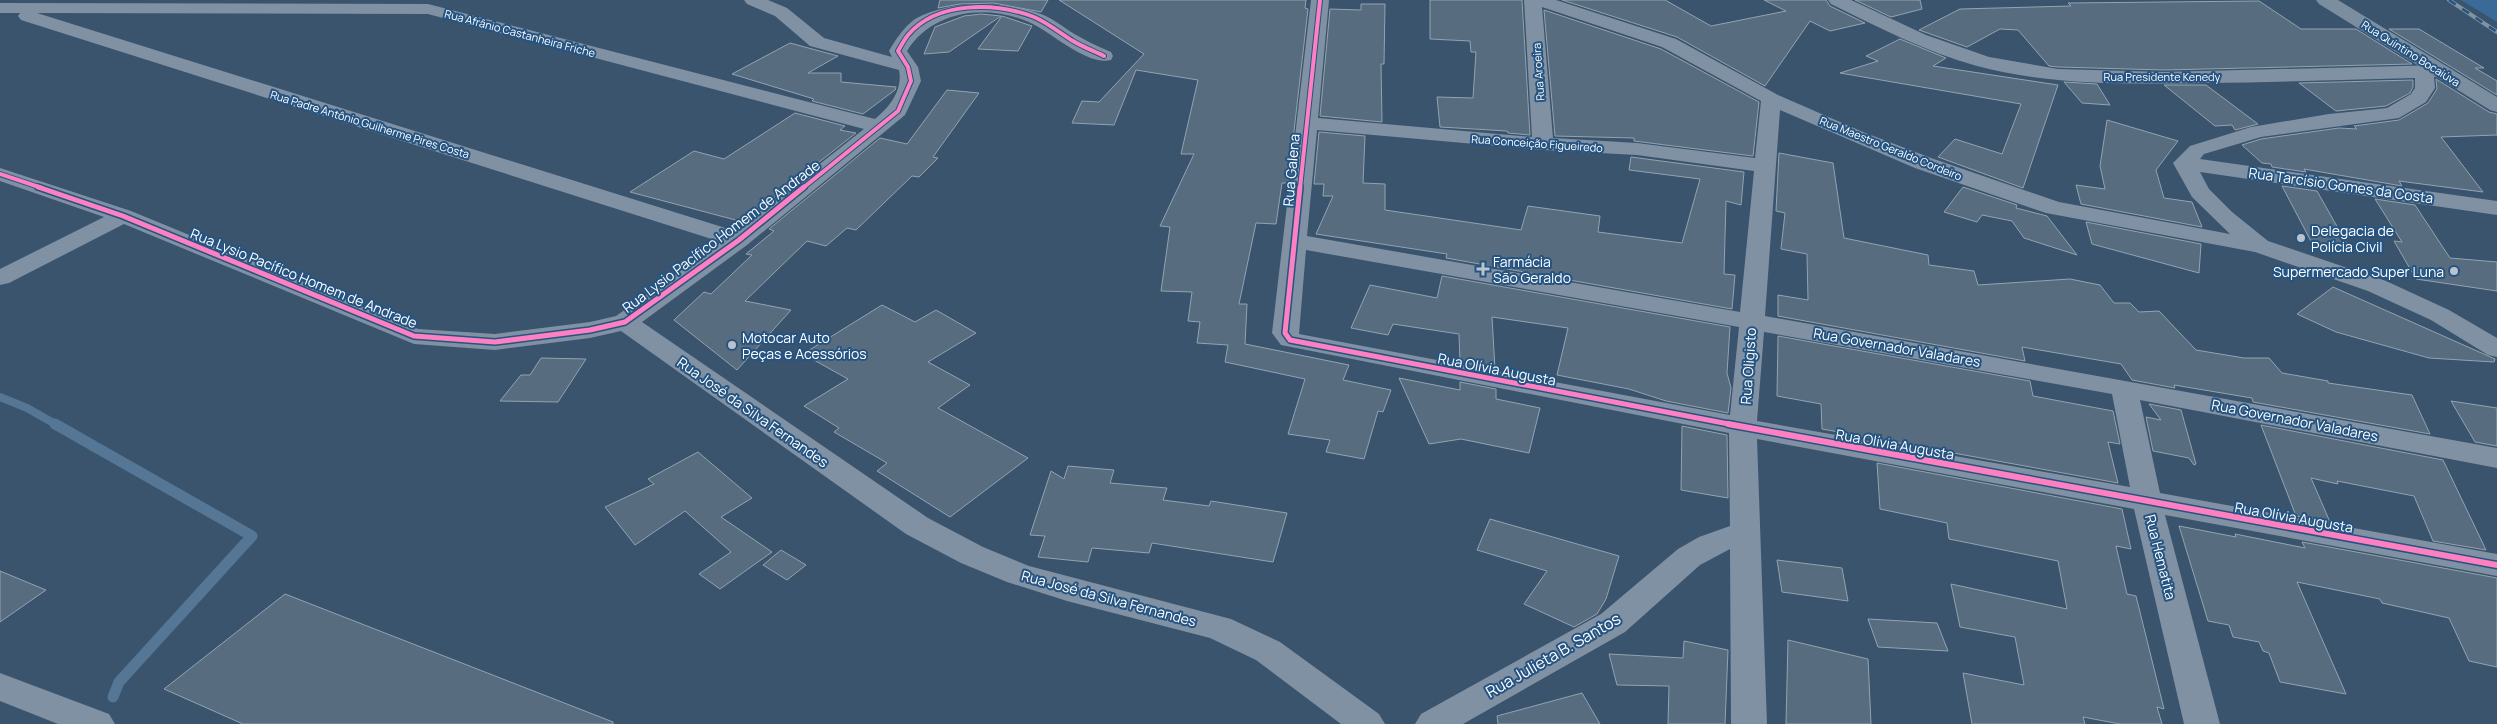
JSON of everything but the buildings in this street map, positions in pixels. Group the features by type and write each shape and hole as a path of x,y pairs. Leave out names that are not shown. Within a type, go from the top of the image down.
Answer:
{"main road":[{"name":"Rua Quintino Bocaiúva","path":"2325,0 2432,72 2497,106"}],"street":[{"path":"154,9 174,0"},
{"path":"753,0 781,12 806,35 818,42 908,67"},
{"name":"Rua Galena","path":"1290,340 1285,333 1320,0"},
{"name":"Rua Aroeira","path":"1533,0 1544,144"},
{"name":"Rua Maestro Geraldo Cordeiro","path":"1538,0 1669,43 1771,99 1923,164 2054,208 2260,246"},
{"name":"Rua Presidente Kenedy","path":"1837,0 1916,38 1958,54 2004,67 2043,73 2130,78 2432,72"},
{"name":"Rua Lysio Pacífico Homem de Andrade","path":"0,174 123,216 414,336 495,342 590,330 625,322 739,240 898,111 910,81 908,67 898,52 915,27 940,14 960,8 980,6 1001,8 1036,18 1104,56"},
{"name":"Rua Afrânio Castanheira Friche","path":"0,8 428,9 880,127"},
{"name":"Rua Padre Antônio Guilherme Pires Costa","path":"0,8 739,240"},
{"path":"2432,72 2419,98 2392,114 2329,120 2258,131 2197,150 2184,163 2200,192 2224,217 2260,246 2377,286 2447,319 2497,349"},
{"name":"Rua Oligisto","path":"1749,724 1744,532 1744,428 1751,321 1767,166 1771,99"},
{"name":"Rua Conceição Figueiredo","path":"1306,123 1544,144 1637,150 1767,166"},
{"name":"Rua Tarcísio Gomes da Costa","path":"2184,163 2497,208"},
{"path":"0,278 123,216"},
{"name":"Rua Governador Valadares","path":"1296,241 2124,388 2497,458"},
{"name":"Rua José da Silva Fernandes","path":"625,322 917,526 972,555 1018,574 1067,589 1219,628 1268,651 1367,724"},
{"name":"Rua Olívia Augusta","path":"1290,340 1744,428 2497,565"},
{"name":"Rua Hematita","path":"2124,388 2147,501 2202,724"},
{"name":"Rua Julieta B. Santos","path":"1433,724 1613,623 1689,557 1710,545 1744,532"},
{"path":"0,687 97,724"}],"shaded area":[{"path":"2461,0 2497,0 2497,22"}],"waterway":[{"path":"0,397 27,408 57,425"},
{"path":"55,424 252,536 119,682 113,697"}],"railway":[{"path":"2449,0 2497,32"}],"cycle path":[{"path":"1320,0 1285,333 1290,340 1743,427 2497,565"},
{"path":"0,174 123,216 414,336 495,342 590,330 625,322 739,240 898,111 911,81 908,67 898,51 908,35 922,23 939,14 957,9 977,7 1015,12 1038,19 1073,41 1104,56"}],"place":[{"name":"Delegacia de Polícia Civil","path":"2301,238"},
{"name":"Farmácia São Geraldo","path":"1483,269"},
{"name":"Supermercado Super Luna","path":"2454,271"},
{"name":"Motocar Auto Peças e Acessórios","path":"732,345"}]}
